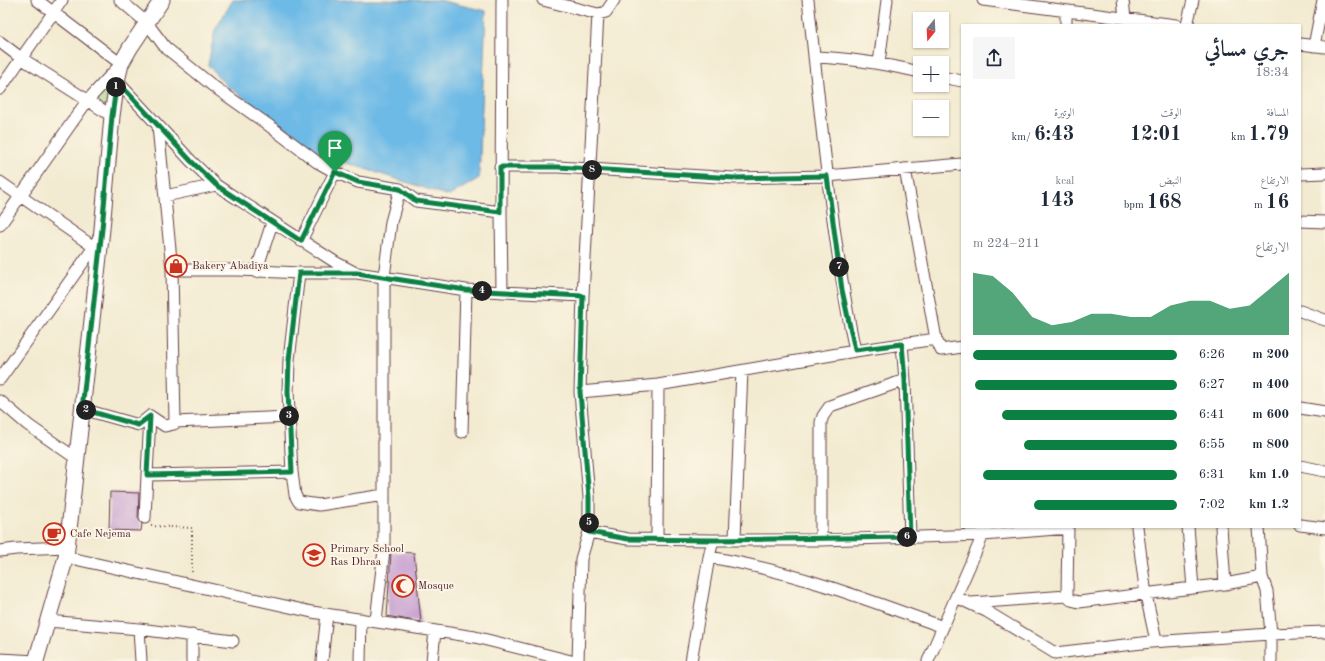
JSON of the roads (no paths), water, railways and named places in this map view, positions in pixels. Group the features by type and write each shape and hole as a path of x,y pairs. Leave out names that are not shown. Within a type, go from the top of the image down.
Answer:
{"street":[{"path":"37,0 121,64"},
{"path":"0,89 62,0"},
{"path":"120,0 147,23 165,47 213,86 317,162 358,182 400,189 416,201 500,212"},
{"path":"0,225 87,101 121,64 162,0"},
{"path":"502,0 500,167 502,292"},
{"path":"543,0 598,14 606,12 614,0"},
{"path":"808,0 827,176 842,290 855,350"},
{"path":"879,62 887,0"},
{"path":"983,0 1051,5 1066,11 1162,24"},
{"path":"1123,0 1125,18"},
{"path":"1187,24 1193,0"},
{"path":"1301,44 1320,47 1323,0"},
{"path":"1066,11 1066,24"},
{"path":"578,661 581,559 589,532 589,497 580,392 583,296 598,14"},
{"path":"0,42 21,58 112,116"},
{"path":"814,57 844,58 879,62 913,70"},
{"path":"0,659 36,661 67,552 102,229 112,116 121,64"},
{"path":"949,78 961,81"},
{"path":"117,81 158,126 216,185 272,223 335,262 357,273"},
{"path":"158,126 172,270 175,422"},
{"path":"500,167 590,170 734,178 827,176 961,164"},
{"path":"905,169 936,339 941,350 961,347"},
{"path":"301,241 335,172"},
{"path":"1301,174 1325,173"},
{"path":"0,182 94,247"},
{"path":"165,196 216,185"},
{"path":"376,621 384,550 384,495 382,459 384,276 390,222 400,189"},
{"path":"1301,220 1325,222"},
{"path":"256,272 272,223"},
{"path":"0,379 94,247 102,229"},
{"path":"172,270 357,273 466,290 583,296"},
{"path":"299,273 289,360 292,472 295,495 299,502 304,504 319,505 384,495"},
{"path":"462,432 466,290"},
{"path":"1301,311 1325,320"},
{"path":"580,392 658,385 855,350 936,339"},
{"path":"902,344 905,380 910,537"},
{"path":"735,539 742,371"},
{"path":"821,540 823,416 830,406 905,380"},
{"path":"657,538 658,385"},
{"path":"0,401 28,425 77,459"},
{"path":"1301,408 1325,412"},
{"path":"82,409 138,425 150,416"},
{"path":"150,416 165,426 170,426 175,422 290,416"},
{"path":"145,518 150,416"},
{"path":"1301,466 1325,471"},
{"path":"147,475 292,472"},
{"path":"1301,525 1325,528"},
{"path":"589,532 628,539 821,540 910,537 984,531 1068,528 1067,596"},
{"path":"1137,528 1146,594 1156,641"},
{"path":"1188,528 1193,588"},
{"path":"1221,528 1225,584"},
{"path":"1258,528 1262,577 1266,585 1271,634 1271,661"},
{"path":"928,661 984,531"},
{"path":"692,661 713,540"},
{"path":"0,551 16,549 67,552 192,586 327,614 475,637 571,661"},
{"path":"709,557 753,564 834,587 943,627"},
{"path":"970,603 1067,596 1071,600 1080,602 1225,584 1262,577"},
{"path":"956,597 1021,631 1055,657 1156,641 1325,632"},
{"path":"322,661 327,614"},
{"path":"360,661 361,619"},
{"path":"48,621 139,629 233,641"},
{"path":"139,629 142,661"},
{"path":"432,661 434,631"},
{"path":"192,635 192,661"}],"water":[{"path":"233,0 438,0 486,11 479,178 449,196 322,155 225,84 208,65 215,30"}],"place":[{"name":"Bakery Abadiya","path":"176,266"},
{"name":"Cafe Nejema","path":"54,534"},
{"name":"Primary School Ras Dhraa","path":"314,555"},
{"name":"Mosque","path":"403,586"}]}
